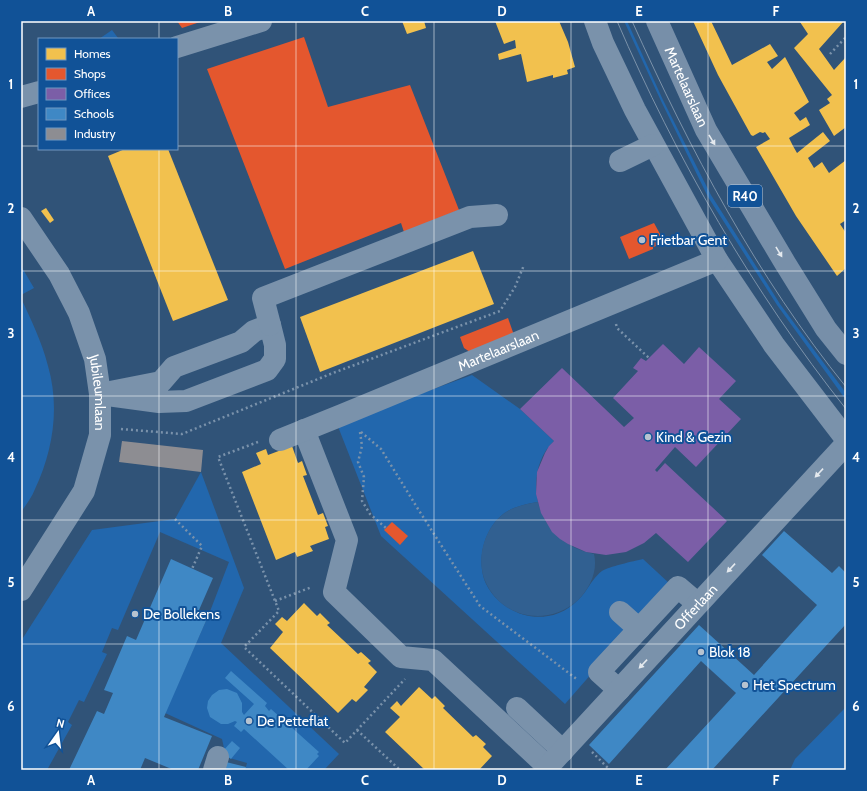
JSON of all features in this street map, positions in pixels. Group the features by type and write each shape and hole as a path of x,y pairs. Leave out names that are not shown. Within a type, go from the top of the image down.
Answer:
{"main road":[{"name":"Martelaarslaan","path":"657,21 706,130 826,329 846,354"}],"street":[{"path":"178,47 261,21"},
{"path":"595,21 603,43 653,145 717,260 774,345 846,439"},
{"path":"21,97 38,92"},
{"path":"620,161 653,145"},
{"path":"100,394 159,402 186,401 267,370 275,359 275,345 263,298 470,217 497,214"},
{"name":"Jubileumlaan","path":"21,590 84,491 100,435 100,394 94,359 79,314 59,274 25,231"},
{"name":"Martelaarslaan","path":"280,440 717,260"},
{"path":"100,394 161,382 174,367 241,342 254,331 270,325"},
{"path":"304,430 347,540 334,592 401,657 433,660 552,763"},
{"name":"Offerlaan","path":"552,763 846,444"},
{"path":"612,698 599,672 678,587 698,604"},
{"path":"620,612 639,629"},
{"path":"517,708 552,763"}],"path":[{"path":"830,54 846,37"},
{"path":"333,373 500,311 515,287 524,265"},
{"path":"608,305 617,328 650,358"},
{"path":"342,415 381,449 480,606 583,683 612,698"},
{"path":"360,431 362,446 358,462 364,477 362,501 370,514 386,528"},
{"path":"280,440 269,438 218,457 279,611 244,648 345,743 415,668 416,658"},
{"path":"175,519 202,546 192,569"},
{"path":"275,601 327,581 336,583"},
{"path":"358,730 400,770"}],"shaded area":[{"path":"624,21 627,21 663,100 711,195 780,304 846,393 846,400 777,305 708,197"},
{"path":"112,30 118,38 100,38"},
{"path":"21,266 34,288 21,295"},
{"path":"21,298 46,357 52,381 54,413 53,429 46,460 34,492 21,512"},
{"path":"472,375 520,409 554,441 544,454 538,469 536,485 538,502 514,508 505,513 497,520 486,538 483,548 482,569 488,588 494,596 510,609 528,616 538,617 554,615 564,611 578,601 599,573 605,569 643,559 670,584 565,704 381,536 337,424"},
{"path":"201,472 244,588 221,643 339,754 324,770 245,770 247,763 226,757 222,739 165,713 209,614 229,562 160,532 118,630 112,628 102,652 107,654 84,702 79,700 68,722 72,725 47,770 21,770 21,641 92,530 175,519"},
{"path":"538,502 541,512 551,529 574,547 594,554 595,560 592,579 578,600 567,608 554,614 542,616 516,612 505,606 495,597 487,585 481,564 485,541 489,530 496,521 504,513 514,508"},
{"path":"846,707 846,770 790,770 795,759"}],"building: Homes":[{"path":"402,21 424,21 426,28 407,34"},
{"path":"495,21 559,21 568,42 575,67 567,70 568,74 553,78 553,75 527,82 521,54 499,60 498,54 516,48 515,40 504,44"},
{"path":"693,21 711,21 732,65 770,44 778,56 767,62 772,69 785,57 809,102 794,113 800,121 806,117 810,125 789,138 797,153 823,132 830,141 808,158 814,168 822,162 829,173 846,160 846,220 840,224 846,233 846,268 837,276 796,216 756,147 770,139 765,132 760,132 753,136 751,135 718,75"},
{"path":"800,21 844,21 819,49 834,70 846,57 846,127 834,136 819,110 830,103 827,99 832,95 794,48 808,34"},
{"path":"123,150 168,150 228,300 173,321 108,156"},
{"path":"46,208 54,220 50,223 41,211"},
{"path":"473,251 494,304 320,372 300,317"},
{"path":"292,446 298,463 302,461 307,475 303,476 318,515 323,513 328,526 325,527 329,539 310,546 313,551 297,557 295,552 276,560 242,472 261,464 256,453 266,449 268,455"},
{"path":"304,603 317,616 320,613 330,623 327,625 358,654 361,652 371,661 368,663 377,672 364,687 368,690 356,702 352,699 338,713 270,648 283,632 275,624 282,617 287,621"},
{"path":"419,687 432,699 435,696 445,706 443,708 473,737 476,735 486,744 483,747 492,756 479,770 425,770 385,732 400,717 390,708 397,701 401,706"}],"building: Shops":[{"path":"177,21 203,21 182,28"},
{"path":"304,37 328,107 410,85 459,210 404,232 401,223 285,269 207,69"},
{"name":"Frietbar Gent","path":"654,223 665,243 653,247 653,249 629,259 620,237"},
{"path":"508,318 515,338 473,354 464,348 460,337"},
{"path":"392,522 408,536 400,545 384,530"}],"building: Offices":[{"path":"663,344 684,364 699,347 736,381 719,399 741,419 696,467 675,447 655,470 657,472 665,463 727,521 688,562 656,533 644,543 626,552 606,555 586,552 560,539 552,532 541,513 536,494 537,472 545,453 554,441 520,409 562,368 624,427 634,418 613,398 638,371 633,368 641,358 646,361"}],"building: Schools":[{"name":"Blok 18","path":"784,531 832,573 839,566 846,573 846,624 712,770 665,770 736,693 701,661 609,764 589,745 699,625 754,675 817,605 762,555"},
{"path":"171,559 213,578 199,610 209,614 164,717 212,736 198,770 174,770 145,758 140,770 69,770 97,711 104,714 113,693 104,690 127,636 136,640"},
{"name":"De Petteflat","path":"231,671 267,703 265,706 269,711 271,709 319,752 317,754 319,756 306,770 289,770 244,729 241,732 234,726 237,722 235,721 228,724 221,724 210,717 207,708 208,701 212,695 219,690 227,689 237,693 242,703 242,712 244,715 254,704 225,678"},
{"path":"232,741 240,748 231,759 222,752"},
{"path":"226,762 246,767 245,770 224,770"}],"building: Industry":[{"path":"122,441 203,450 201,472 119,462"}],"tram line":[{"path":"617,21 665,123 719,222 748,271 779,318 846,409"},
{"path":"632,21 677,117 727,211 783,302 846,387"}],"place":[{"name":"Frietbar Gent","path":"642,240"},
{"name":"Kind & Gezin","path":"648,437"},
{"name":"De Bollekens","path":"135,614"},
{"name":"Blok 18","path":"701,652"},
{"name":"Het Spectrum","path":"745,685"},
{"name":"De Petteflat","path":"249,721"}]}
